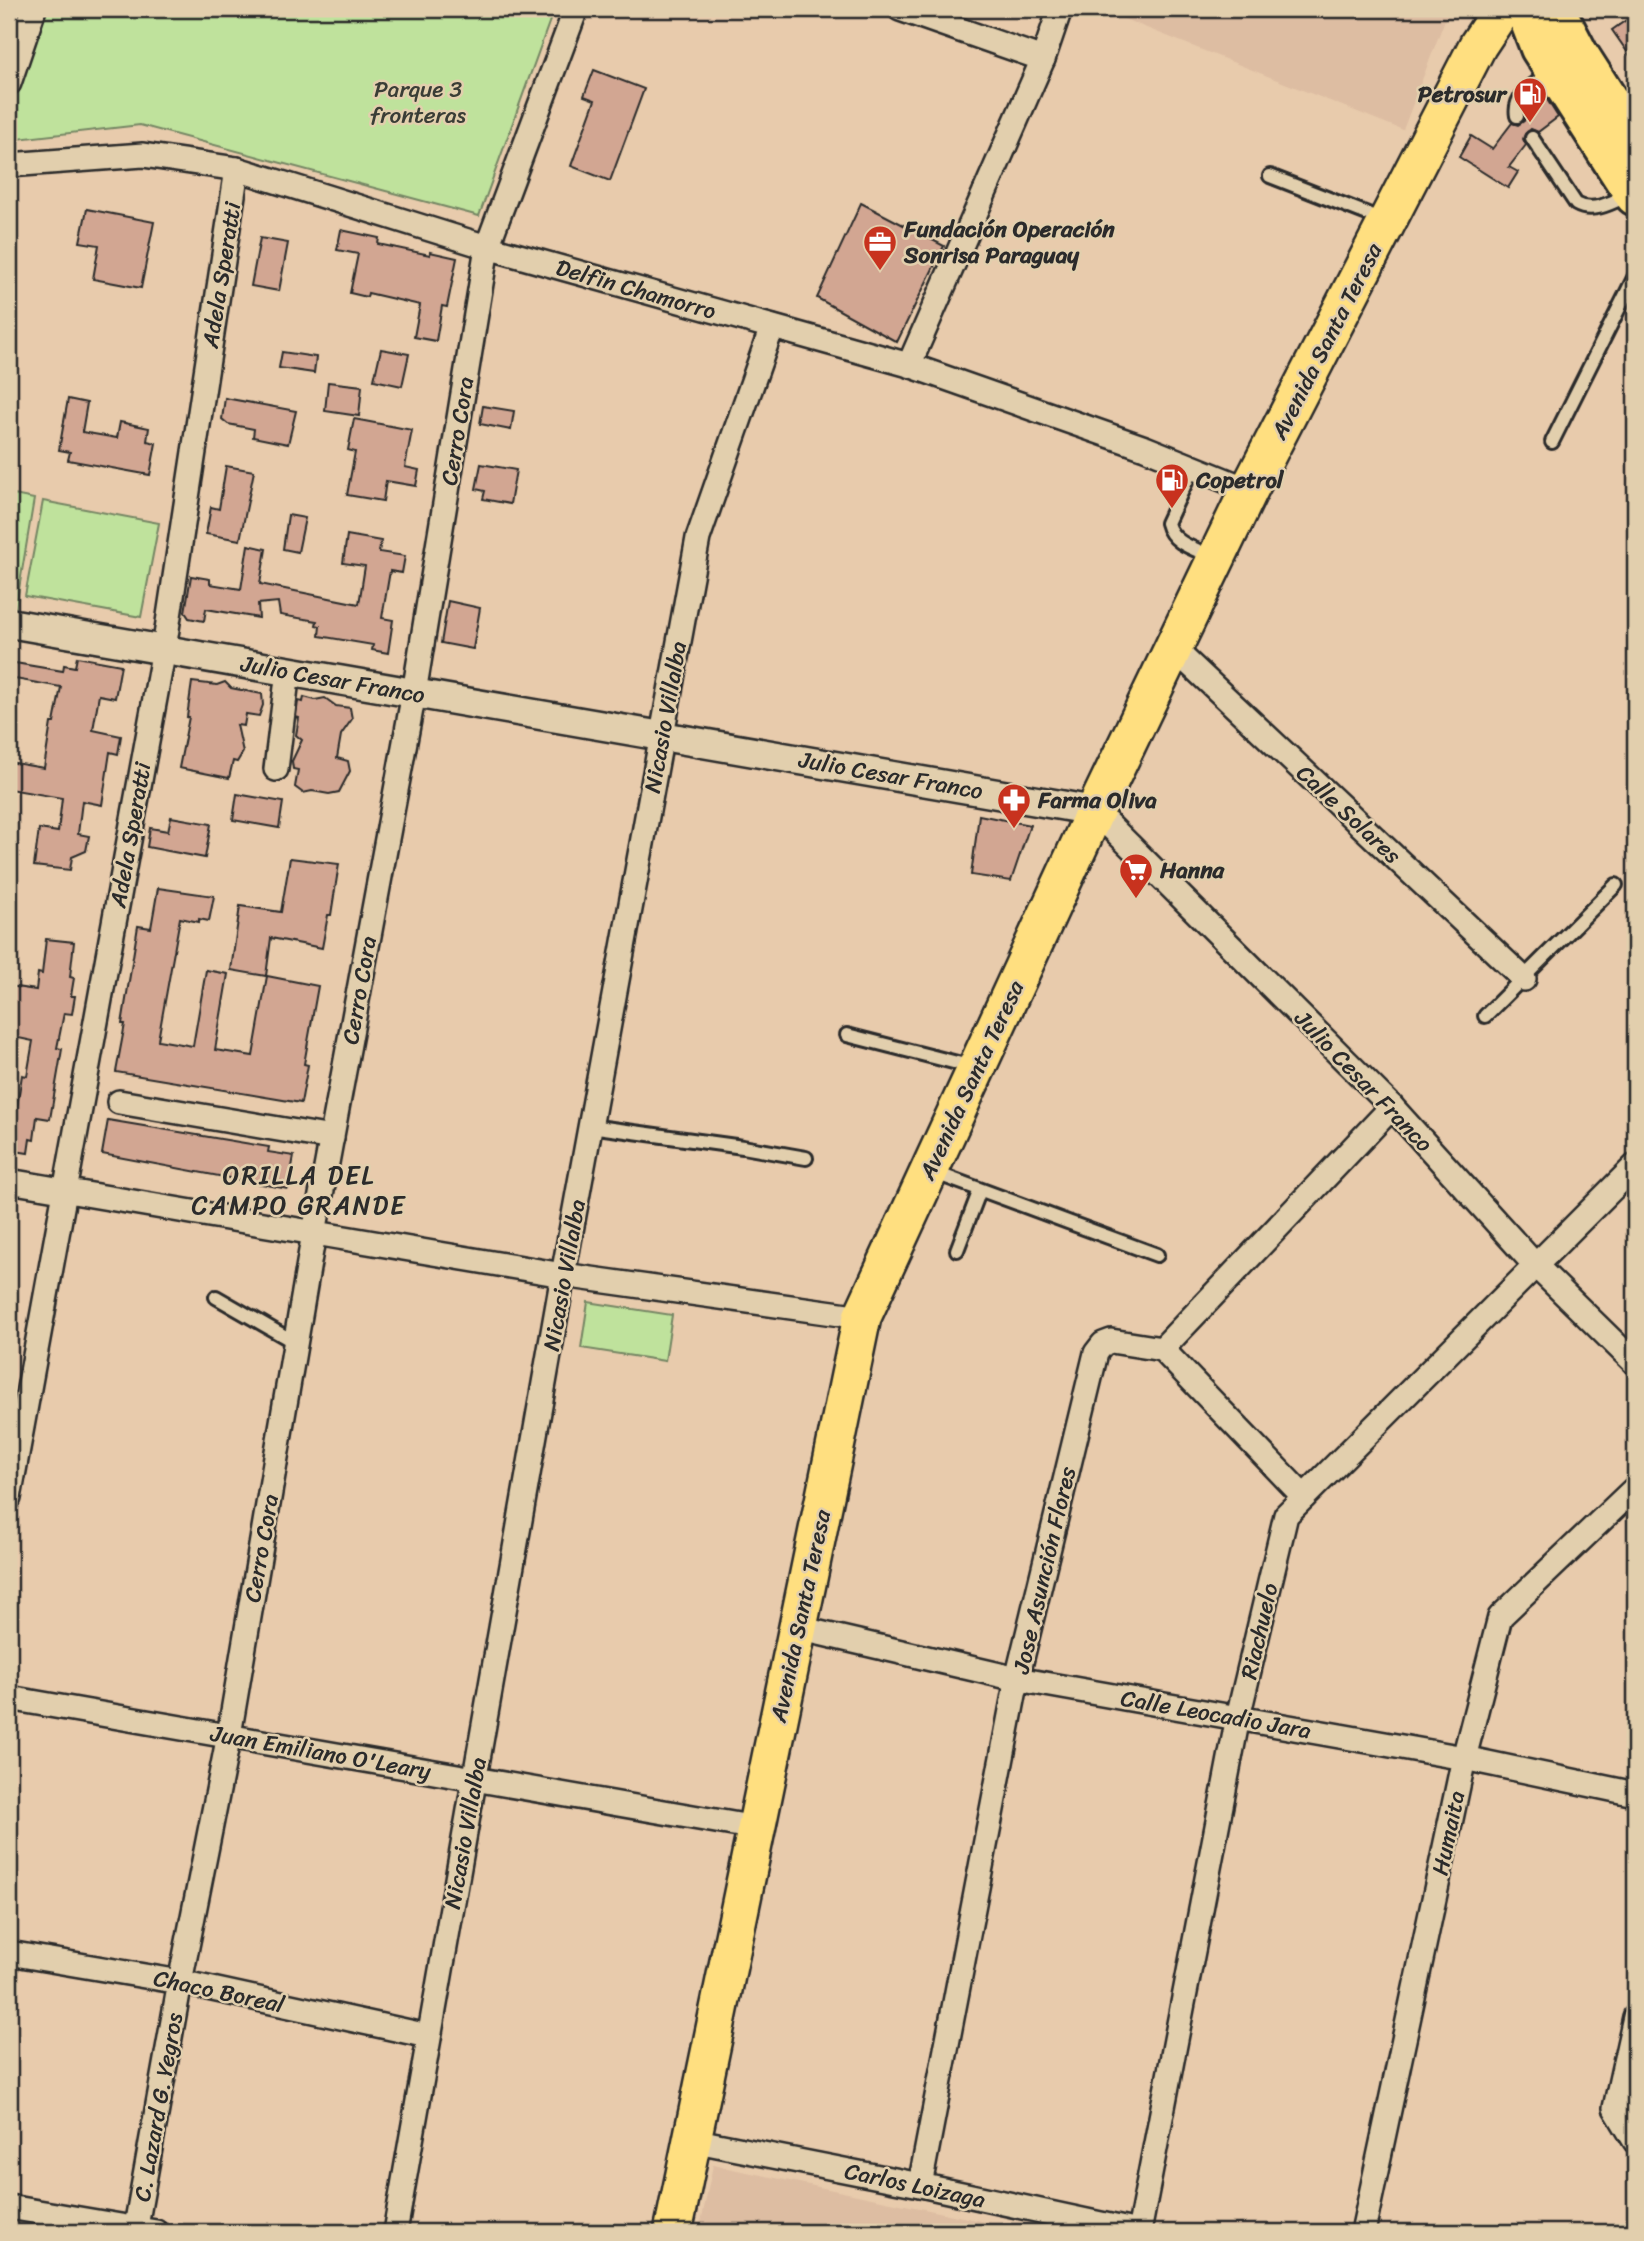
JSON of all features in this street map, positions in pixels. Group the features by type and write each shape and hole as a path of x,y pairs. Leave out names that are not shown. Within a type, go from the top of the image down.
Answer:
{"highway":[{"path":"1555,9 1572,45 1635,142"},
{"path":"1498,12 1540,48 1634,194"}],"main road":[{"name":"Avenida Santa Teresa","path":"673,2232 862,1317 1095,811 1249,490 1478,45 1498,12"}],"street":[{"path":"9,83 34,9"},
{"name":"Cerro Cora","path":"180,1982 229,1735 314,1233 414,693 487,247 576,9"},
{"path":"900,9 1043,59"},
{"path":"909,365 1043,59 1060,9"},
{"name":"Delfin Chamorro","path":"9,165 143,155 237,169 487,247 909,365 1145,448 1249,490"},
{"name":"Adela Speratti","path":"9,1498 164,649 237,169"},
{"name":"Nicasio Villalba","path":"394,2232 563,1275 698,538 772,327"},
{"name":"Julio Cesar Franco","path":"9,623 1095,811 1392,1107 1535,1265 1635,1363"},
{"name":"Calle Solares","path":"1174,649 1524,979"},
{"path":"276,769 288,671"},
{"path":"119,1102 332,1138"},
{"path":"1304,1497 1162,1349 1392,1107"},
{"name":"Riachuelo","path":"1139,2232 1238,1717 1286,1515 1635,1166"},
{"path":"9,1181 563,1275 862,1317"},
{"name":"Jose Asunción Flores","path":"920,2185 1017,1679 1096,1353 1103,1344 1111,1341 1162,1349"},
{"name":"Humaita","path":"1363,2232 1464,1758 1500,1617 1635,1488"},
{"name":"Calle Leocadio Jara","path":"798,1628 1017,1679 1464,1758 1635,1794"},
{"name":"Juan Emiliano O'Leary","path":"9,1698 756,1828"},
{"name":"Chaco Boreal","path":"9,1953 180,1982 428,2036"},
{"name":"C. Lazard G. Yegros","path":"142,2231 180,1982"},
{"path":"1635,2017 1615,2108 1635,2141"},
{"name":"Carlos Loizaga","path":"692,2140 1139,2232"},
{"path":"9,2207 142,2231"}],"lane":[{"path":"1517,116 1516,106 1521,96 1554,71"},
{"path":"1532,138 1576,204 1583,209 1599,207 1634,194"},
{"path":"1270,176 1387,222"},
{"path":"1552,442 1635,276"},
{"path":"1193,467 1167,523 1169,532 1180,542 1217,558"},
{"path":"1485,1016 1616,885"},
{"path":"847,1035 976,1068"},
{"path":"590,1126 806,1158"},
{"path":"929,1171 1157,1255"},
{"path":"957,1250 980,1189"},
{"path":"216,1297 296,1343"}],"shaded area":[{"path":"1099,9 1449,9 1403,130"},
{"path":"713,2165 1034,2232 699,2232"}],"green space":[{"name":"Parque 3 fronteras","path":"9,9 554,9 479,216 140,125 9,140"},
{"path":"9,494 34,499 14,619 9,618"},
{"path":"43,501 159,523 141,617 25,596"},
{"path":"588,1302 672,1315 665,1361 581,1348"}],"building":[{"path":"1635,14 1635,63 1612,30"},
{"path":"594,70 644,89 610,181 571,166 595,100 584,96"},
{"path":"1541,90 1558,117 1538,132 1531,129 1525,134 1523,139 1526,145 1509,167 1518,172 1508,188 1459,157 1471,136 1492,149 1512,123 1518,125 1524,121 1527,105"},
{"name":"Fundación Operación Sonrisa Paraguay","path":"861,203 944,246 897,342 817,298"},
{"path":"87,209 154,222 141,288 93,279 99,245 80,242"},
{"path":"341,230 379,238 378,244 457,258 447,307 442,306 436,341 414,337 420,305 368,293 367,297 350,293 358,254 337,250"},
{"path":"260,238 288,243 279,291 251,286"},
{"path":"381,349 409,354 402,386 374,380"},
{"path":"282,352 316,357 314,373 279,368"},
{"path":"328,382 362,386 359,416 325,411"},
{"path":"225,398 296,411 288,444 253,437 254,429 228,424 222,419"},
{"path":"68,399 87,403 82,432 117,438 120,422 149,428 147,441 156,443 150,475 68,460 70,452 59,450"},
{"path":"483,406 514,411 511,430 480,424"},
{"path":"354,419 412,430 405,467 419,470 416,486 386,481 383,501 347,495 355,452 348,450"},
{"path":"481,464 516,470 510,504 483,499 485,491 476,489"},
{"path":"226,466 254,471 240,540 206,534 211,507 219,509"},
{"path":"288,515 305,518 298,552 283,549"},
{"path":"347,535 381,541 379,552 405,556 402,573 390,571 382,618 393,620 388,653 372,650 373,645 319,636 320,626 316,625 317,621 280,615 278,602 258,604 259,618 206,609 204,621 189,618 185,612 191,576 210,579 210,584 241,589 248,545 266,549 260,584 359,604 365,566 343,563"},
{"path":"448,601 480,608 473,649 441,643"},
{"path":"77,657 121,665 115,698 99,695 93,730 121,736 118,754 110,752 102,805 82,801 78,834 89,836 86,851 72,857 70,870 34,866 39,829 58,832 62,798 9,789 9,762 44,768 51,723 54,723 61,687 9,678 9,662 63,671 64,665 75,667"},
{"path":"192,682 217,685 225,682 231,688 262,694 263,705 259,716 246,714 244,726 237,725 243,752 237,762 233,761 229,778 179,768 189,717"},
{"path":"304,697 315,700 325,698 336,706 350,708 352,719 341,735 337,758 348,761 350,771 339,792 303,793 295,787 298,770 293,769 292,761 302,740 296,735 299,718 296,717 298,701 303,702"},
{"path":"237,794 283,802 279,828 233,820"},
{"path":"979,815 1030,825 1011,881 971,875"},
{"path":"171,817 211,824 205,858 147,847 150,828 168,831"},
{"path":"290,858 339,864 331,915 328,915 322,948 271,938 266,976 231,970 240,906 281,912"},
{"path":"158,888 214,896 209,921 180,918 158,1040 193,1046 206,970 228,974 215,1050 253,1056 267,976 318,986 304,1064 308,1065 301,1103 116,1072 138,926 151,928"},
{"path":"46,939 74,942 70,977 74,978 71,996 75,996 72,1014 64,1013 57,1048 62,1049 50,1119 37,1117 34,1140 30,1139 28,1153 9,1150 9,1119 15,1119 22,1075 27,1076 33,1041 9,1036 12,1004 9,1003 9,986 36,990 38,973 42,974"},
{"path":"108,1120 269,1147 268,1152 294,1156 288,1189 102,1154"}],"place":[{"name":"Petrosur","path":"1530,124"},
{"name":"Fundación Operación Sonrisa Paraguay","path":"880,272"},
{"name":"Copetrol","path":"1172,510"},
{"name":"Farma Oliva","path":"1014,830"},
{"name":"Hanna","path":"1136,900"}],"district":[{"name":"ORILLA DEL CAMPO GRANDE","path":"299,1190"}]}
